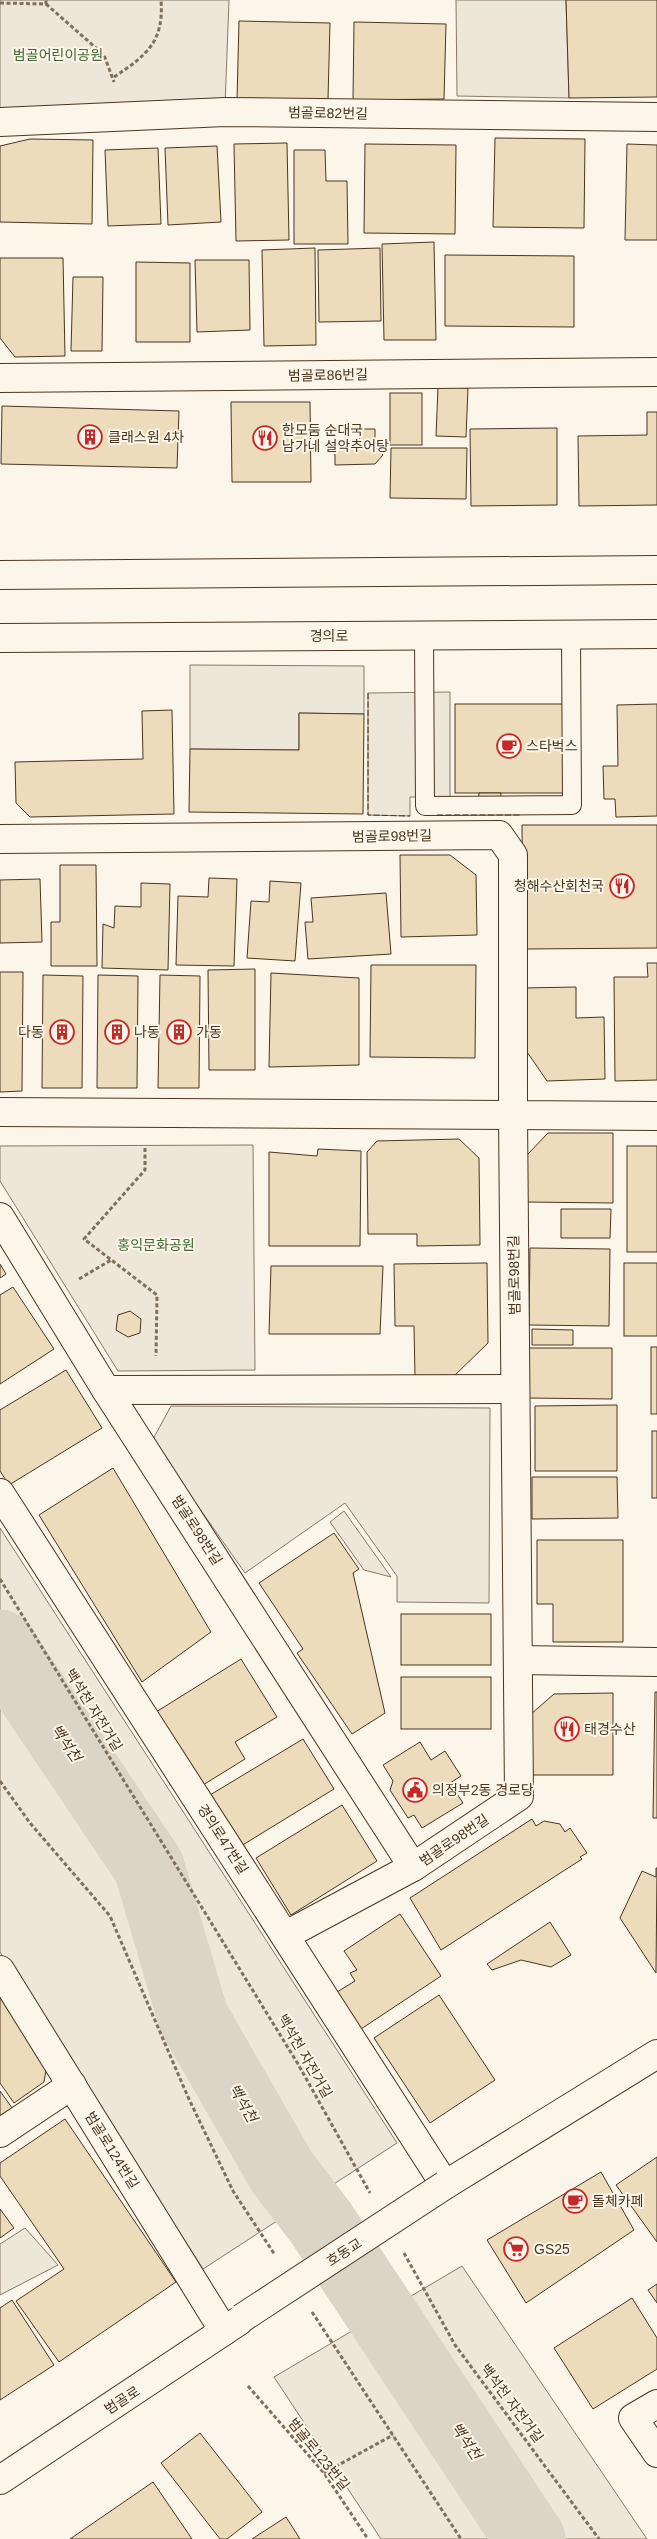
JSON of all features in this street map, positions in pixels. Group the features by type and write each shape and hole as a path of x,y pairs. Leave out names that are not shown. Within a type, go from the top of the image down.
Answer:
{"street":[{"name":"범골로82번길","path":"0,122 225,112 657,117"},
{"name":"범골로86번길","path":"0,378 657,372"},
{"path":"0,576 657,570"},
{"name":"경의로","path":"0,638 657,634"},
{"name":"범골로98번길","path":"0,839 499,835 513,856 513,1115 519,1796 413,1867 106,1390 0,1217"},
{"path":"0,1112 657,1116"},
{"path":"106,1390 516,1389"},
{"name":"경의로47번길","path":"0,1493 445,2185"},
{"path":"518,1660 657,1662"},
{"path":"286,1936 413,1867"},
{"name":"범골로124번길","path":"0,1970 72,2084 233,2325"},
{"name":"호동교","path":"233,2325 445,2185 657,2054"},
{"path":"0,2133 72,2084"},
{"name":"범골로","path":"0,2480 233,2325"},
{"path":"657,2404 633,2418 657,2453"}],"lane":[{"path":"424,636 425,806 532,806 572,805 571,635"}],"path":[{"path":"114,77 149,52 159,34 162,0"},
{"path":"0,3 46,2 104,55 114,77 114,118"},
{"path":"145,1113 145,1170 84,1240 157,1295 156,1390"},
{"name":"백석천 자전거길","path":"0,1579 298,2064 374,2200"},
{"path":"0,1781 30,1823 110,1916 188,2096 233,2191 276,2256"},
{"name":"백석천 자전거길","path":"403,2251 455,2345 599,2539"},
{"path":"308,2305 461,2539"},
{"name":"범골로123번길","path":"248,2386 324,2473 368,2539"},
{"path":"324,2473 393,2435"}],"green space":[{"name":"범골어린이공원","path":"0,0 229,0 225,106 0,112"},
{"name":"홍익문화공원","path":"253,1145 255,1370 118,1371 0,1181 0,1146"},
{"path":"344,1511 391,1577 364,1570 330,1522"},
{"path":"0,1528 397,2143 203,2269 0,1952"},
{"path":"462,2266 647,2539 381,2539 274,2377"}],"shaded area":[{"path":"456,0 566,0 569,98 457,96"},
{"path":"190,665 364,666 364,714 299,713 299,750 190,749"},
{"path":"450,692 450,797 410,797 410,816 368,815 368,693"},
{"path":"171,1406 490,1408 489,1603 397,1602 397,1576 345,1503 245,1573 152,1441"},
{"path":"25,2228 58,2265 0,2295 0,2244"}],"building":[{"path":"566,0 657,0 657,97 569,98"},
{"path":"239,21 330,23 328,99 237,100"},
{"path":"354,22 446,24 444,99 353,100"},
{"path":"495,138 585,139 584,228 493,227"},
{"path":"30,139 93,140 92,224 0,222 0,146"},
{"path":"287,143 289,240 236,241 234,144"},
{"path":"365,144 456,145 455,234 364,233"},
{"path":"627,144 657,145 657,240 625,240"},
{"path":"217,146 221,222 168,225 165,148"},
{"path":"158,148 161,224 108,226 105,150"},
{"path":"294,150 325,150 326,181 347,181 348,244 294,244"},
{"path":"434,242 436,340 384,340 382,244"},
{"path":"315,248 316,345 264,346 262,250"},
{"path":"380,248 381,321 319,322 318,250"},
{"path":"445,255 574,256 574,327 445,326"},
{"path":"0,258 63,258 65,356 15,357 0,338"},
{"path":"195,260 249,260 250,330 197,332"},
{"path":"136,262 190,263 190,342 136,342"},
{"path":"73,277 103,277 102,351 71,351"},
{"path":"438,387 468,388 466,437 436,436"},
{"path":"390,393 422,393 422,445 390,445"},
{"path":"231,402 310,402 311,482 232,482"},
{"name":"클래스원 4차","path":"2,406 179,411 177,468 1,464"},
{"path":"647,412 657,412 657,505 579,506 578,436 647,435"},
{"path":"557,428 557,505 471,506 470,429"},
{"path":"359,429 375,429 375,447 383,455 375,464 335,465 335,444 359,443"},
{"path":"391,448 467,448 466,499 390,498"},
{"path":"455,704 563,704 563,793 455,793"},
{"path":"657,704 657,816 616,817 615,799 604,799 603,766 618,766 617,705"},
{"path":"172,710 174,814 30,817 16,803 15,762 143,759 142,711"},
{"path":"299,713 364,714 363,814 189,812 190,749 299,750"},
{"path":"479,793 501,793 500,813 478,813"},
{"path":"522,825 657,825 657,948 523,949"},
{"path":"400,855 450,855 476,875 477,935 401,937"},
{"path":"60,865 96,865 97,966 51,966 51,922 60,922"},
{"path":"209,878 237,879 234,966 176,965 178,896 208,897"},
{"path":"40,879 42,942 0,943 0,880"},
{"path":"270,881 301,883 295,961 247,958 251,901 269,902"},
{"path":"141,883 170,884 168,970 102,968 103,924 114,928 115,906 141,907"},
{"path":"386,893 391,954 308,959 305,922 313,922 311,898"},
{"path":"647,963 657,963 657,1080 615,1081 614,977 648,977"},
{"path":"371,965 476,965 475,1058 370,1057"},
{"path":"255,969 255,1070 209,1070 208,970"},
{"path":"0,972 23,972 22,1091 0,1092"},
{"path":"271,973 359,978 359,1065 269,1067"},
{"name":"다동","path":"43,975 83,976 82,1088 42,1088"},
{"name":"나동","path":"98,975 138,976 137,1088 97,1088"},
{"name":"가동","path":"160,975 200,976 199,1088 158,1088"},
{"path":"576,987 576,1018 604,1017 605,1079 547,1081 525,1049 523,988"},
{"path":"548,1133 613,1133 613,1203 527,1202 527,1155"},
{"path":"459,1139 479,1158 480,1245 417,1246 417,1234 368,1234 367,1152 377,1141"},
{"path":"627,1146 657,1146 657,1252 627,1252"},
{"path":"318,1149 361,1151 360,1246 269,1246 269,1152 317,1156"},
{"path":"561,1209 611,1209 610,1238 561,1238"},
{"path":"530,1248 610,1249 609,1326 529,1325"},
{"path":"487,1263 488,1343 453,1377 415,1377 414,1326 395,1326 394,1264"},
{"path":"624,1263 657,1263 657,1336 624,1336"},
{"path":"0,1264 6,1274 0,1278"},
{"path":"271,1266 383,1266 380,1334 269,1334"},
{"path":"13,1287 54,1349 0,1384 0,1295"},
{"path":"130,1311 141,1319 140,1333 128,1337 116,1330 118,1315"},
{"path":"532,1329 573,1330 573,1345 532,1345"},
{"path":"651,1347 657,1347 657,1414 651,1414"},
{"path":"528,1348 612,1348 612,1399 528,1398"},
{"path":"66,1370 102,1428 9,1485 0,1471 0,1410"},
{"path":"617,1405 617,1471 535,1471 535,1406"},
{"path":"652,1431 657,1431 657,1498 652,1498"},
{"path":"113,1468 211,1632 142,1682 39,1515"},
{"path":"532,1477 617,1477 618,1518 532,1519"},
{"path":"334,1533 359,1569 353,1573 385,1713 352,1734 297,1653 303,1649 259,1583"},
{"path":"537,1540 623,1540 623,1642 553,1642 553,1604 537,1604"},
{"path":"401,1614 491,1614 491,1665 401,1665"},
{"path":"241,1659 277,1717 235,1742 245,1759 203,1785 156,1712"},
{"path":"401,1677 491,1677 491,1729 401,1729"},
{"path":"655,1692 657,1692 657,1818 653,1818"},
{"path":"613,1693 613,1775 531,1775 531,1714 554,1694"},
{"path":"303,1739 334,1789 241,1846 210,1795"},
{"path":"420,1742 431,1760 445,1751 461,1776 450,1783 463,1803 422,1828 414,1815 408,1818 390,1790 393,1781 383,1765"},
{"path":"342,1805 377,1861 291,1915 256,1858"},
{"path":"532,1819 536,1826 544,1821 560,1824 565,1832 570,1828 587,1853 580,1857 582,1859 441,1950 410,1898"},
{"path":"657,1868 656,1973 620,1918 642,1871 656,1877"},
{"path":"400,1914 441,1976 361,2029 337,1992 355,1981 350,1973 357,1970 344,1951"},
{"path":"550,1922 571,1955 551,1967 521,1960 492,1970 487,1964"},
{"path":"0,1993 48,2059 44,2082 14,2103 0,2083"},
{"path":"439,1995 495,2080 430,2123 374,2038"},
{"path":"0,2091 15,2112 0,2123"},
{"path":"65,2119 176,2282 59,2362 16,2301 64,2269 0,2176 0,2163"},
{"path":"657,2157 657,2242 616,2185"},
{"path":"601,2172 634,2230 526,2303 487,2240"},
{"path":"0,2209 14,2228 0,2238"},
{"path":"657,2284 657,2303 648,2290"},
{"path":"632,2298 657,2338 657,2369 593,2409 554,2348"},
{"path":"12,2300 54,2365 0,2400 0,2308"},
{"path":"200,2433 262,2512 227,2539 220,2539 161,2463"},
{"path":"153,2482 192,2539 70,2539"},
{"path":"286,2517 300,2539 252,2539"}],"waterway":[{"name":"백석천","path":"0,1645 149,1867 193,2017 282,2172 321,2223 530,2539"}],"fence":[{"path":"368,693 368,815 410,816"},
{"path":"437,815 520,815"}],"place":[{"name":"클래스원 4차","path":"90,437"},
{"name":"한모둠 순대국 남가네 설악추어탕","path":"265,438"},
{"name":"스타벅스","path":"509,746"},
{"name":"청해수산회천국","path":"622,886"},
{"name":"다동","path":"62,1032"},
{"name":"나동","path":"117,1032"},
{"name":"가동","path":"179,1032"},
{"name":"태경수산","path":"567,1729"},
{"name":"의정부2동 경로당","path":"415,1790"},
{"name":"돌체카페","path":"575,2201"},
{"name":"GS25","path":"516,2249"}]}
